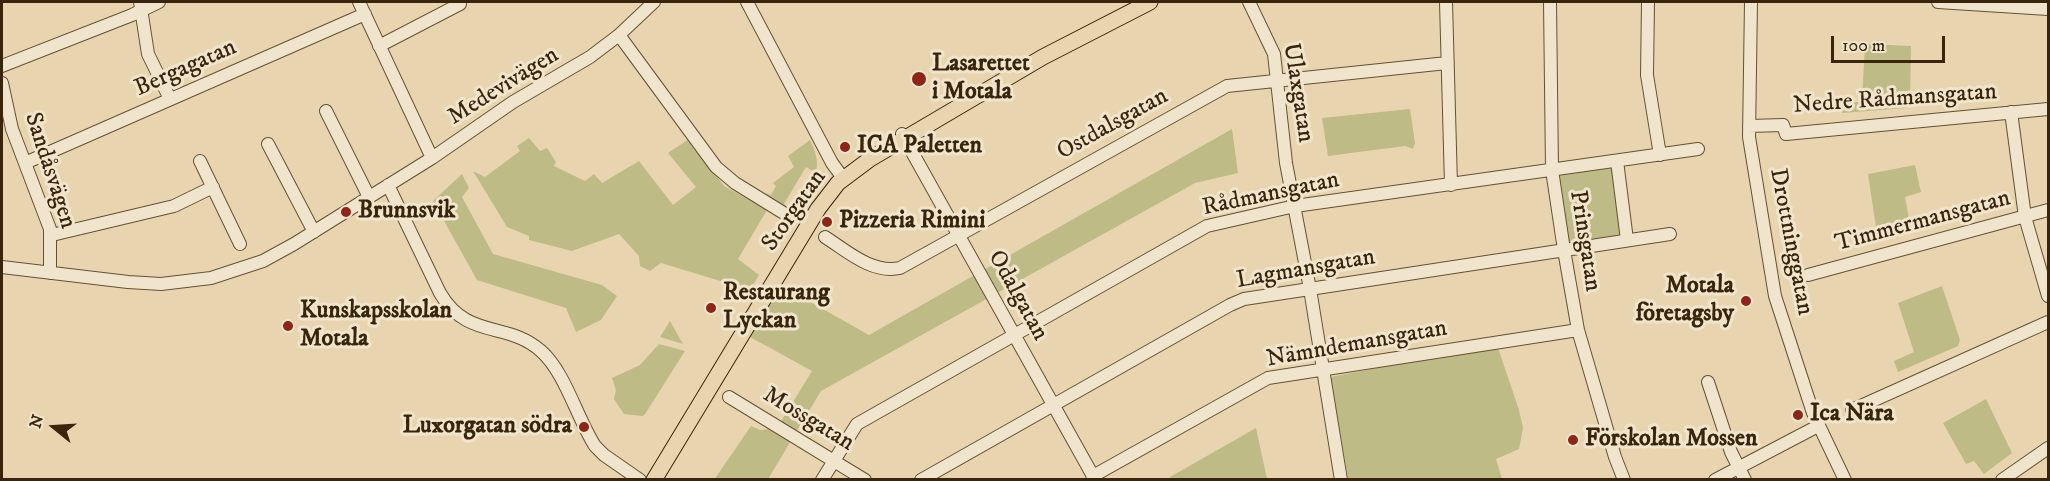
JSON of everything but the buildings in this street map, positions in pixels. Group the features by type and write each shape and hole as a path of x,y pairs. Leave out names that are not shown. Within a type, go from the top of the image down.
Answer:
{"main road":[{"name":"Storgatan","path":"642,480 657,461 827,186 903,136 1040,52 1138,2"},
{"name":"Storgatan","path":"903,136 1043,57 1150,2"},
{"name":"Storgatan","path":"654,480 818,209 841,176"}],"street":[{"path":"2,66 141,6 159,2"},
{"path":"359,2 432,158"},
{"path":"380,46 462,2"},
{"name":"Medevivägen","path":"2,267 146,284 192,281 228,273 263,261 432,158 503,108 590,57 619,35 654,2"},
{"path":"747,2 841,176"},
{"name":"Ulaxgatan","path":"1249,2 1273,48 1286,163 1310,289 1341,480"},
{"path":"1446,2 1451,185"},
{"name":"Prinsgatan","path":"1550,2 1552,170 1564,250 1578,330 1624,480"},
{"path":"1648,2 1647,75 1660,155"},
{"name":"Drottninggatan","path":"1751,2 1749,126 1775,296 1818,426 1845,480"},
{"path":"1938,2 2015,4 2049,9"},
{"path":"141,6 148,54 170,99"},
{"name":"Bergagatan","path":"25,163 365,14"},
{"path":"619,35 716,167 735,183 782,212"},
{"name":"Ostdalsgatan","path":"825,237 871,266 891,270 908,265 1221,88 1233,84 1277,79 1447,63"},
{"name":"Sandåsvägen","path":"2,83 6,121 48,220 51,235 50,273"},
{"name":"Nedre Rådmansgatan","path":"1749,126 1783,125 1786,134 2049,109"},
{"path":"326,111 369,197"},
{"path":"2011,112 2025,217 2049,296"},
{"name":"Odalgatan","path":"903,136 1093,478"},
{"path":"268,144 314,232"},
{"name":"Rådmansgatan","path":"822,480 857,424 1207,226 1295,206 1698,149"},
{"path":"200,161 240,244"},
{"path":"1617,161 1628,240"},
{"path":"388,185 440,293 450,308 467,321 520,338 543,352 555,368 595,446 604,455 642,480"},
{"path":"51,235 174,206 213,187"},
{"name":"Timmermansgatan","path":"1808,275 2049,210"},
{"name":"Lagmansgatan","path":"921,480 1237,302 1670,234"},
{"path":"1852,410 2049,322"},
{"name":"Nämndemansgatan","path":"1093,478 1263,380 1578,330"},
{"path":"1708,382 1731,452 1745,480"},
{"name":"Mossgatan","path":"729,397 865,480"},
{"path":"1715,480 1818,426"},
{"path":"2002,480 2049,448"}],"shaded area":[{"path":"1865,44 1911,46 1910,105 1906,108 1842,113 1843,102 1862,102"},
{"path":"1410,109 1415,143 1413,149 1405,146 1328,156 1322,118"},
{"path":"1232,129 1238,173 1195,183 821,391 768,479 714,480 751,426 760,430 777,428 812,371 750,337 782,286 869,335"},
{"path":"529,138 540,151 547,148 556,162 554,166 585,181 594,174 602,183 639,161 673,205 696,187 668,153 689,139 724,186 767,210 738,259 759,275 750,290 661,263 650,271 640,266 639,256 619,234 572,251 529,240 529,236 507,227 473,171 485,177 520,151 517,146"},
{"path":"810,140 817,160 817,169 816,173 806,167 784,204 795,212 794,214 766,197 765,193 771,195 776,186 773,183 794,167 788,156"},
{"path":"1915,165 1921,192 1905,197 1911,230 1885,237 1884,227 1876,227 1868,174"},
{"path":"1614,167 1624,236 1566,244 1555,176"},
{"path":"462,174 469,188 462,197 493,254 602,285 617,296 601,320 576,332 566,308 477,280 433,201"},
{"path":"1942,286 1960,340 1958,346 1898,372 1894,361 1914,352 1898,303"},
{"path":"670,321 683,344 660,337"},
{"path":"659,344 685,351 645,414 643,416 624,414 614,399 616,390 612,378 640,365"},
{"path":"1497,345 1523,428 1519,449 1496,459 1502,479 1348,479 1330,377"},
{"path":"1986,399 2012,453 1984,474 1974,461 1966,464 1943,423"},
{"path":"1256,428 1267,479 1171,479 1170,477"}],"place":[{"name":"Lasarettet i Motala","path":"919,79"},
{"name":"ICA Paletten","path":"845,147"},
{"name":"Brunnsvik","path":"346,212"},
{"name":"Pizzeria Rimini","path":"827,222"},
{"name":"Motala företagsby","path":"1746,301"},
{"name":"Restaurang Lyckan","path":"711,308"},
{"name":"Kunskapsskolan Motala","path":"288,326"},
{"name":"Ica Nära","path":"1798,415"},
{"name":"Luxorgatan södra","path":"584,427"},
{"name":"Förskolan Mossen","path":"1573,440"}]}
